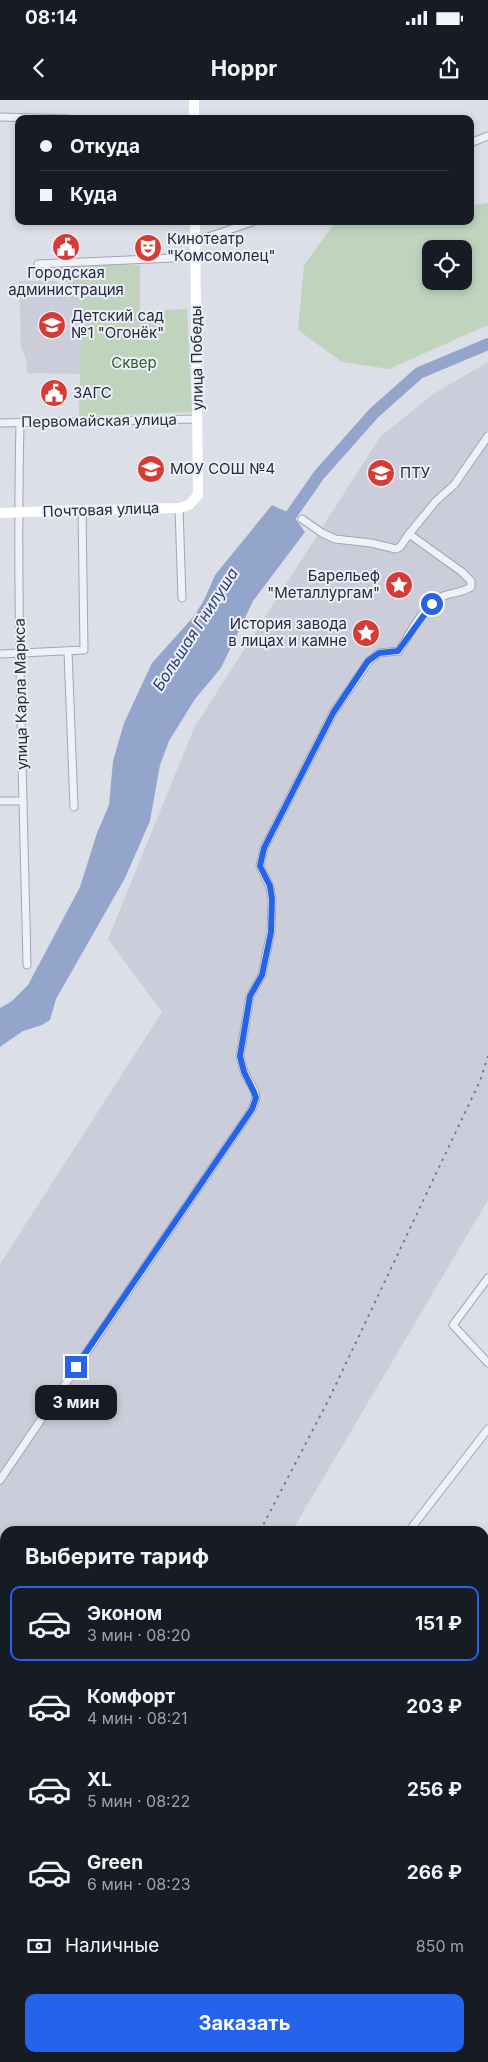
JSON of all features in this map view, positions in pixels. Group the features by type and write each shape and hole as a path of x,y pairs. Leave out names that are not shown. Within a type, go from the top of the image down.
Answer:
{"main road":[{"path":"194,100 194,115"},
{"name":"улица Победы","path":"195,225 198,495"},
{"name":"Почтовая улица","path":"0,514 179,508 189,505 198,495"}],"street":[{"path":"0,118 15,118"},
{"path":"474,141 488,136"},
{"path":"195,239 208,237 243,225"},
{"path":"38,264 196,257"},
{"name":"Первомайская улица","path":"0,423 197,419"},
{"name":"улица Карла Маркса","path":"20,424 18,513 26,965"},
{"path":"302,519 317,530 335,539 371,543 396,549 400,547 436,501 454,485 488,436"},
{"path":"179,508 182,598"},
{"path":"0,654 84,650 82,510"},
{"path":"0,1480 252,1109 256,1098 244,1072 240,1056 250,996 262,975 271,932 272,899 270,886 260,866 264,848 333,713 368,661 379,653 398,651 432,604 440,598 456,594 471,587 471,581 462,572 409,534"},
{"path":"68,651 74,807"},
{"path":"0,801 23,801"},
{"path":"488,1278 453,1325 488,1363"},
{"path":"413,1526 488,1429"}],"shaded area":[{"name":"Детский сад №1 \"Огонёк\"","path":"19,281 56,281 85,302 84,374 27,373 26,359 21,347"},
{"path":"488,362 488,1200 295,1526 0,1526 0,1264 162,1012 108,939 194,728 380,437 433,394"}],"green space":[{"path":"488,203 488,325 389,369 342,362 298,330 304,265 333,225 474,225 474,205"},
{"name":"Сквер","path":"50,264 140,265 140,311 187,309 192,412 79,416 82,299"}],"water":[{"path":"272,505 292,514 305,532 253,601 221,668 195,699 169,741 160,765 150,821 125,878 56,999 50,1020 42,1025 23,1031 0,1047 0,1008 12,1001 28,985 80,887 97,833 109,805 113,761 124,723 152,663 195,615 215,575"}],"waterway":[{"name":"Большая Гнилуша","path":"282,528 319,475 374,413 419,373 488,344"}],"railway":[{"path":"263,1526 329,1399 480,1081 488,1056"}],"place":[{"name":"Городская администрация","path":"66,247"},
{"name":"Кинотеатр \"Комсомолец\"","path":"148,248"},
{"name":"Детский сад №1 \"Огонёк\"","path":"52,325"},
{"name":"ЗАГС","path":"54,393"},
{"name":"МОУ СОШ №4","path":"151,469"},
{"name":"ПТУ","path":"381,473"},
{"name":"Барельеф \"Металлургам\"","path":"399,585"},
{"name":"История завода в лицах и камне","path":"366,633"}],"route":[{"path":"76,1367 252,1109 256,1098 244,1072 240,1056 250,996 262,975 271,932 272,899 270,886 260,866 261,856 333,713 368,661 379,653 398,651 425,611 432,604"}]}
